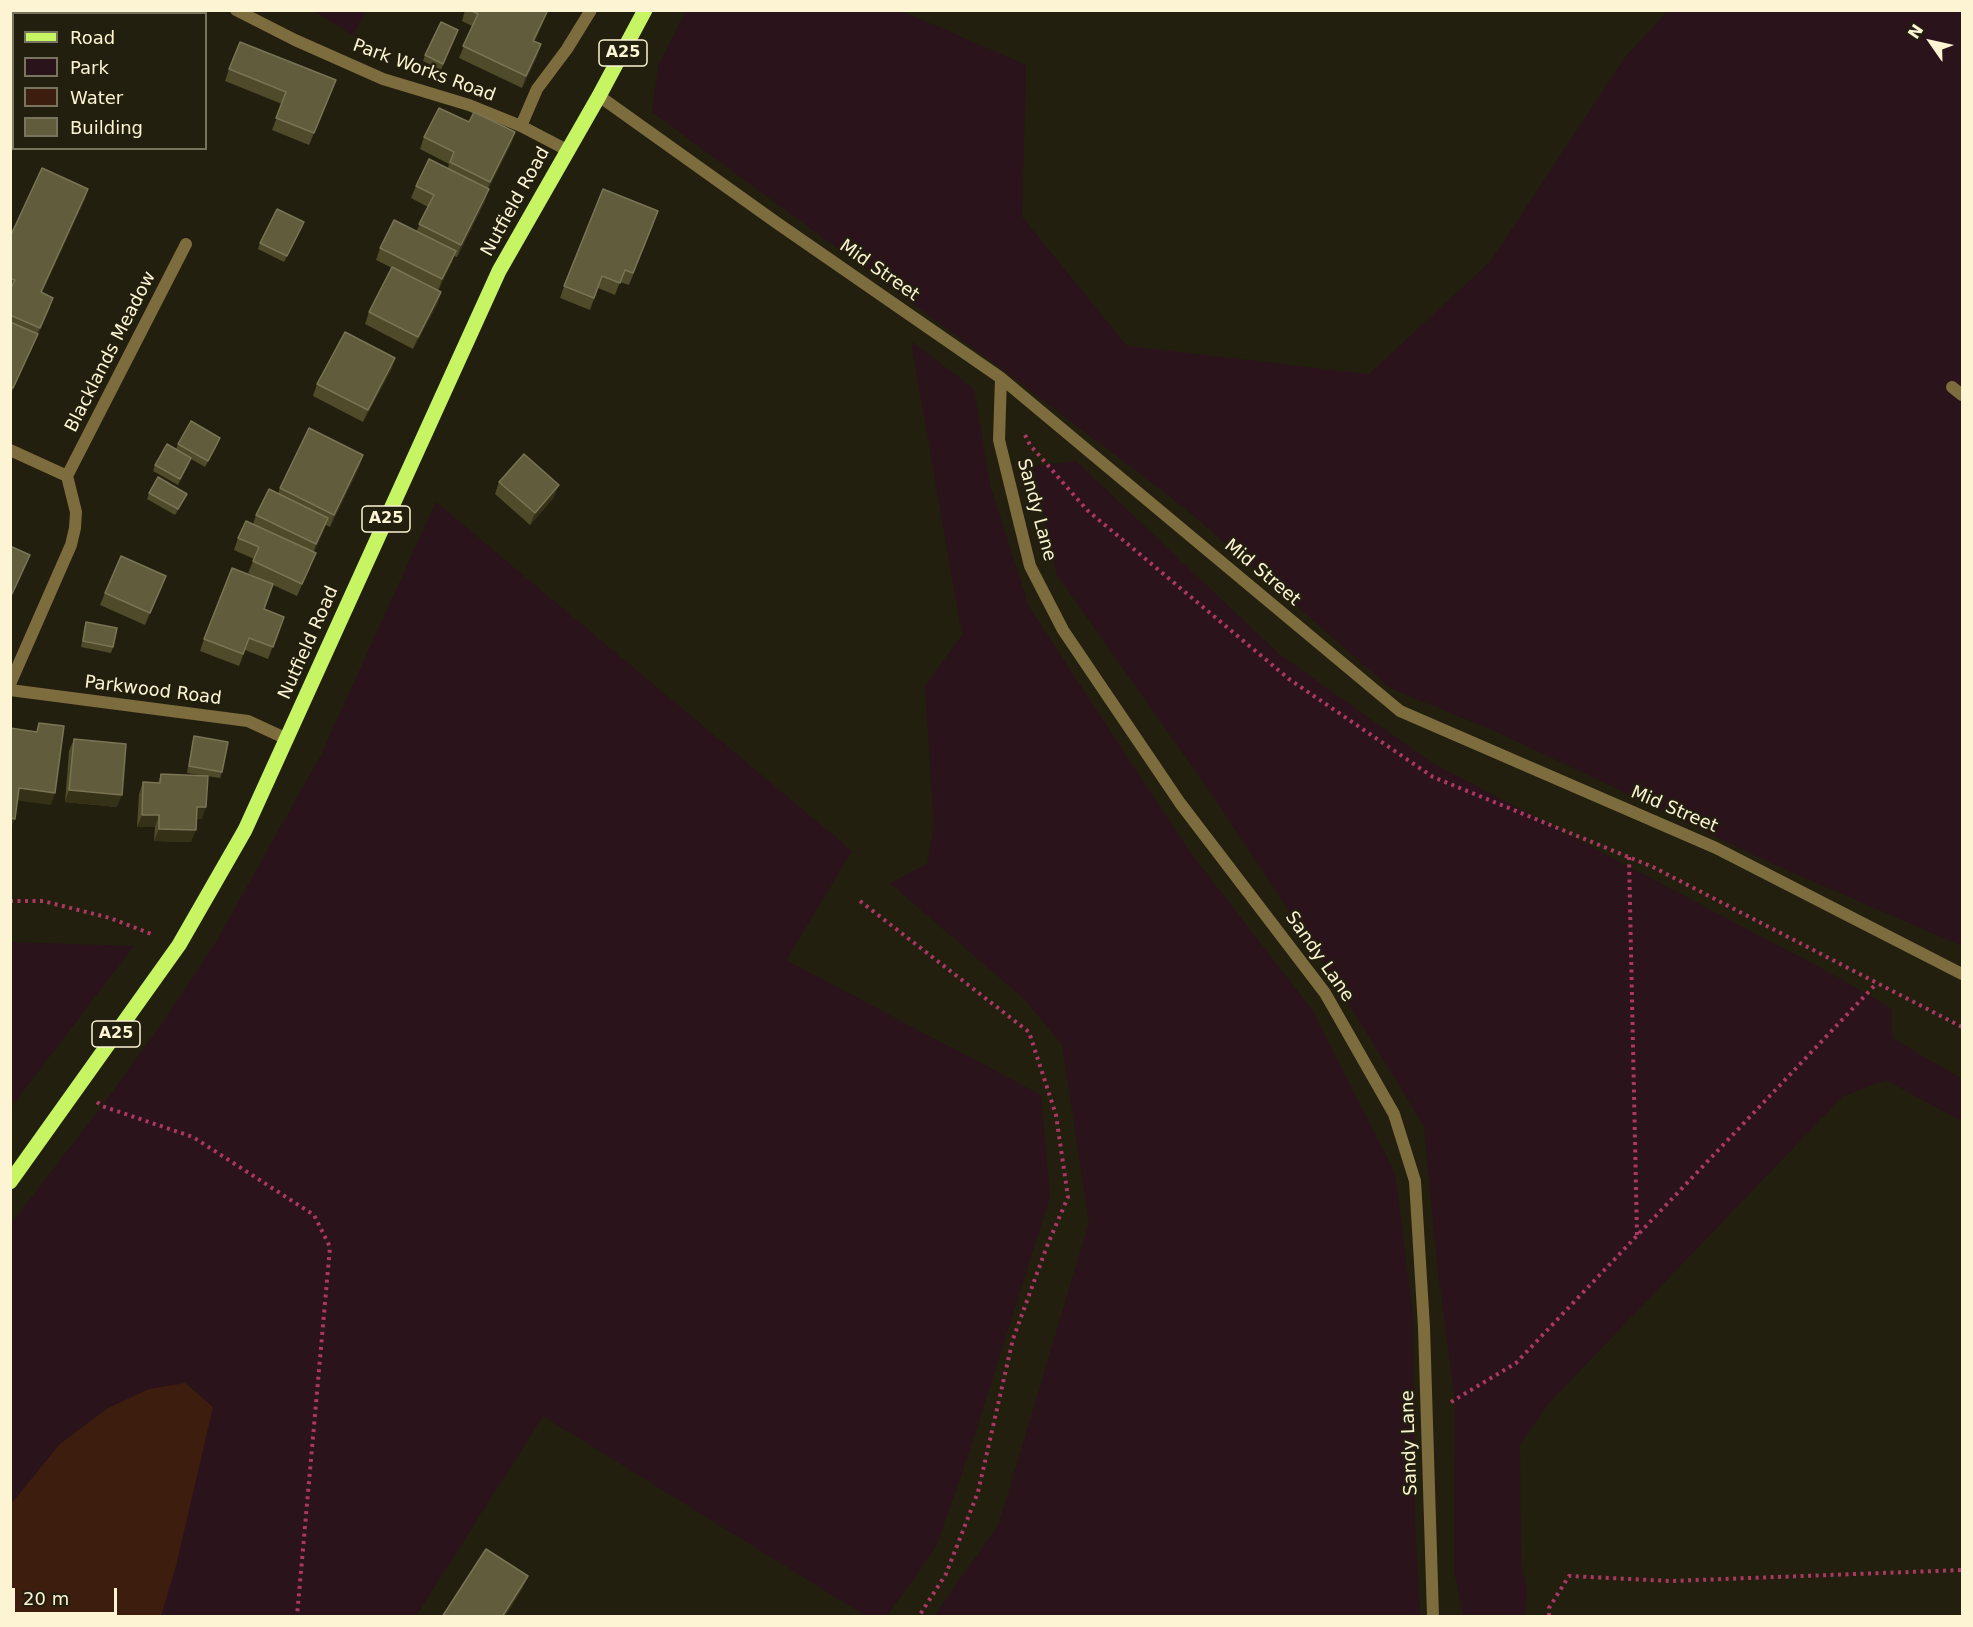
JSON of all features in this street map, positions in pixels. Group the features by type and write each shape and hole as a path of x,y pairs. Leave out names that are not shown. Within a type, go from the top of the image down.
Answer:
{"main road":[{"name":"A25","path":"599,96 645,10"},
{"name":"Nutfield Road","path":"10,1182 178,945 244,830 500,271 599,96"}],"street":[{"name":"Park Works Road","path":"236,10 295,40 383,79 469,105 521,126 567,150"},
{"path":"521,126 537,89 567,49 591,10"},
{"name":"Mid Street","path":"599,96 1001,378 1400,711 1716,848 1962,974"},
{"name":"Blacklands Meadow","path":"67,476 186,244"},
{"name":"Sandy Lane","path":"1001,378 999,440 1030,566 1063,630 1180,803 1325,993 1394,1113 1416,1181 1427,1416 1433,1617"},
{"path":"10,450 67,476 76,512 71,545 10,684"},
{"name":"Parkwood Road","path":"10,690 248,722 287,739"}],"path":[{"path":"1629,857 1637,1235"},
{"path":"10,901 43,901 110,918 178,945"},
{"path":"860,901 1029,1032 1056,1115 1068,1197 1047,1246 1013,1340 978,1492 946,1574 919,1617"},
{"path":"1427,1416 1516,1363 1877,983"},
{"path":"77,1089 102,1106 193,1137 314,1215 330,1247 297,1617"},
{"path":"1549,1617 1549,1608 1569,1576 1671,1581 1962,1570"}],"green space":[{"path":"314,11 366,11 353,35"},
{"path":"686,11 902,11 1026,65 1022,217 1127,346 1369,374 1490,262 1626,56 1668,11 1962,11 1962,946 1773,864 1502,734 1390,688 1186,509 1014,378 652,112 658,66"},
{"path":"911,341 974,389 990,485 1029,607 1187,848 1312,1010 1395,1173 1413,1314 1415,1525 1420,1616 934,1616 999,1524 1089,1222 1062,1044 1023,998 890,883 927,864 934,825 925,686 962,635"},
{"path":"1076,461 1279,654 1431,762 1843,980 1892,1009 1892,1038 1962,1079 1962,1121 1886,1080 1843,1096 1549,1403 1520,1444 1521,1565 1527,1590 1524,1616 1464,1616 1454,1572 1455,1401 1437,1263 1424,1126 1323,962 1213,796 1057,575 1033,466"},
{"path":"436,502 852,851 786,960 1041,1095 1050,1197 970,1450 936,1547 887,1616 866,1616 543,1416 416,1616 11,1616 10,1225 102,1106 168,1015 217,940 321,755"},
{"path":"10,942 134,946 11,1107"}],"water":[{"path":"185,1383 213,1407 176,1566 161,1616 11,1616 11,1504 60,1444 108,1408 149,1389"}],"building":[{"path":"113,10 144,10 146,12 112,12"},
{"path":"470,10 548,10 533,41 541,44 526,76 463,46 478,14"},
{"path":"441,22 458,30 443,64 425,55"},
{"path":"240,42 336,80 314,133 276,118 286,92 229,69"},
{"path":"10,49 12,50 12,94 10,93"},
{"path":"439,108 469,122 474,112 515,132 490,182 450,162 454,152 424,137"},
{"path":"429,159 489,189 461,245 419,224 434,195 416,186"},
{"path":"42,168 88,189 41,292 53,298 40,328 10,315 10,290 15,280 10,278 10,237"},
{"path":"603,189 658,211 633,273 625,270 620,283 602,276 594,298 564,286"},
{"path":"277,209 304,222 287,256 260,243"},
{"path":"394,220 456,251 442,279 380,248"},
{"path":"392,267 441,292 418,337 369,312"},
{"path":"10,322 38,334 13,388 10,386"},
{"path":"345,332 395,358 368,410 317,384"},
{"path":"191,421 220,438 208,461 178,444"},
{"path":"309,428 363,455 334,515 280,488"},
{"path":"167,444 191,458 180,479 155,465"},
{"path":"524,454 559,485 535,513 499,482"},
{"path":"158,477 187,494 178,509 149,493"},
{"path":"269,489 328,518 316,544 256,515"},
{"path":"246,521 316,553 302,584 253,561 259,547 238,538"},
{"path":"10,546 30,555 12,594 10,593"},
{"path":"121,556 166,576 150,613 105,593"},
{"path":"232,568 273,584 264,609 284,617 273,647 249,638 243,654 204,639"},
{"path":"86,622 117,628 113,647 83,641"},
{"path":"39,723 64,726 55,793 19,788 15,819 10,818 10,728 37,732"},
{"path":"194,736 228,742 222,772 189,766"},
{"path":"74,739 126,744 122,795 69,790"},
{"path":"161,774 208,776 206,807 197,807 196,830 159,829 159,815 142,815 143,782 160,783"},
{"path":"486,1549 528,1576 502,1617 442,1617"}]}
